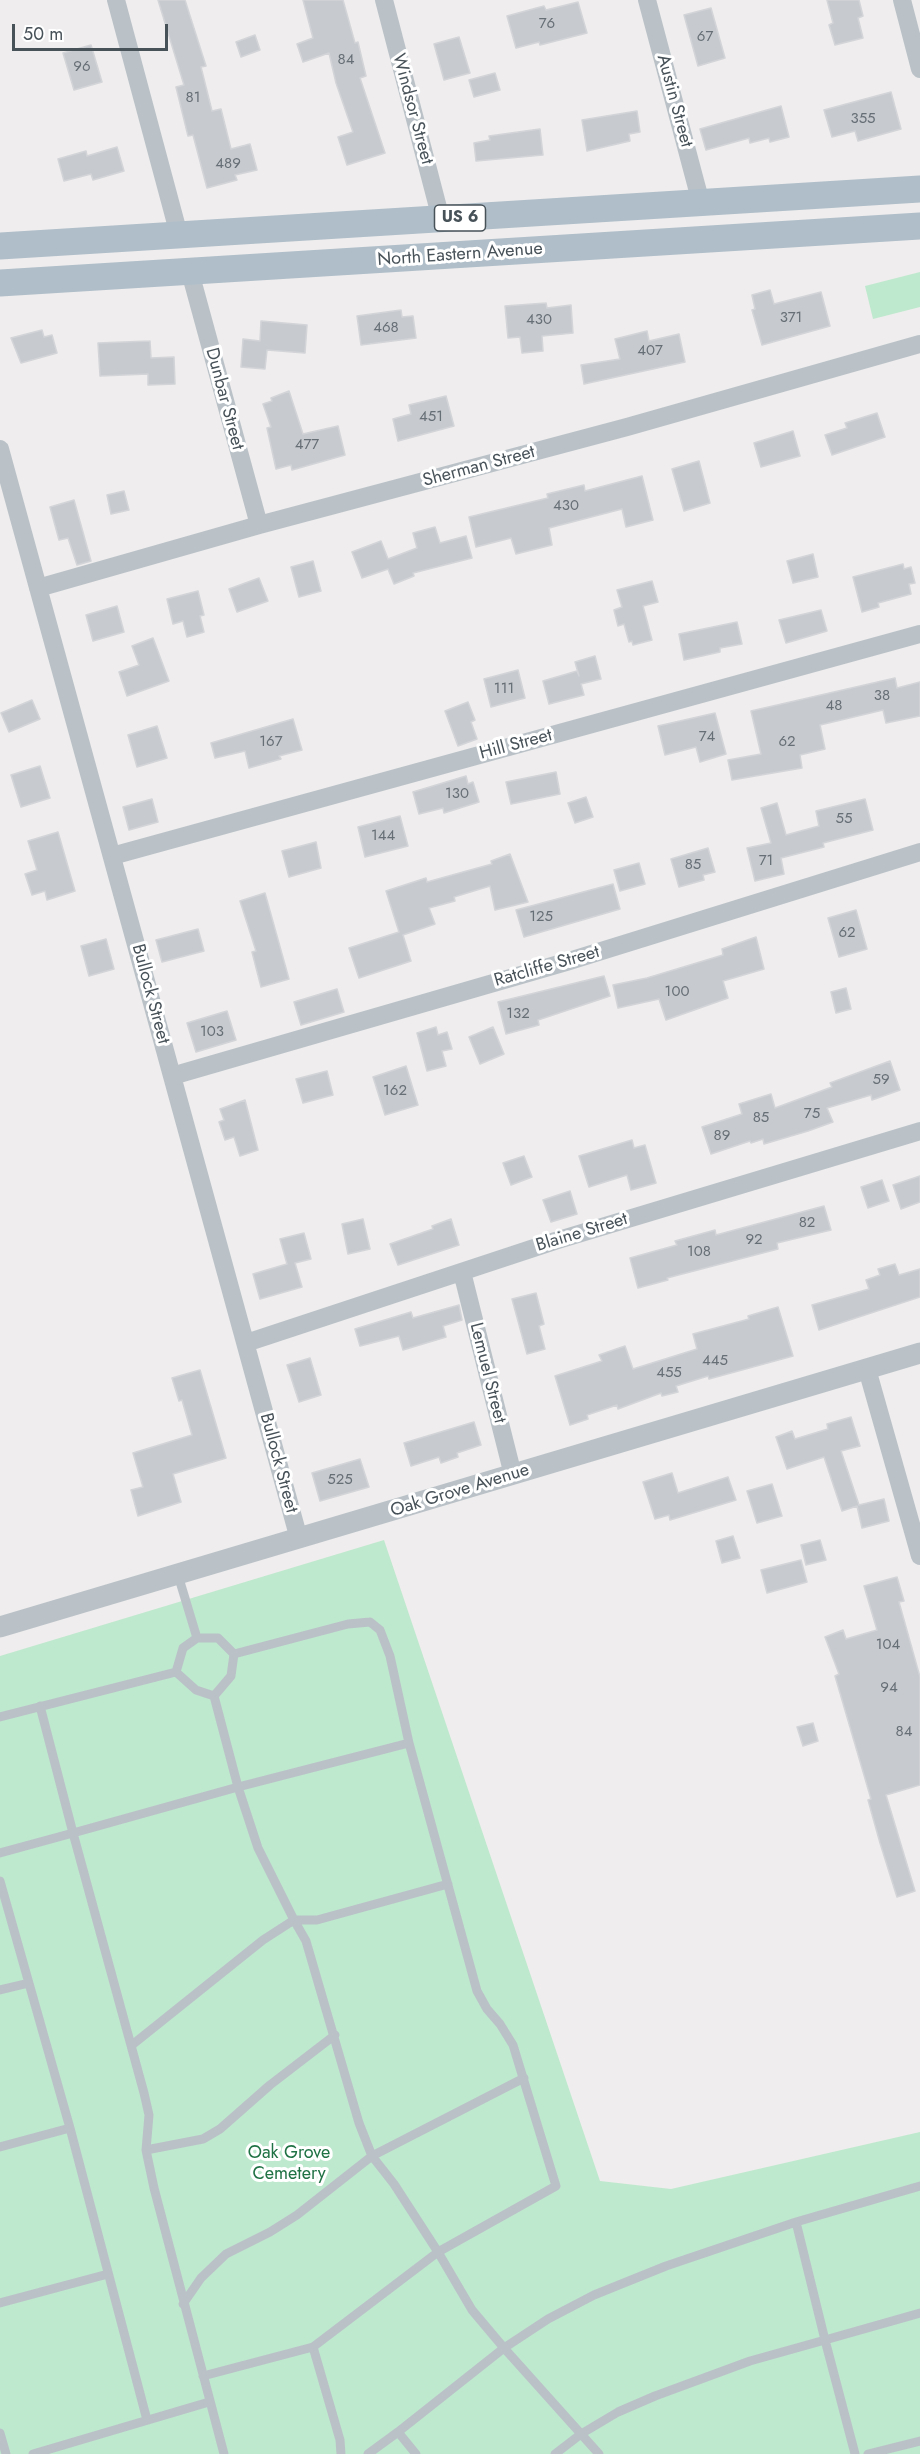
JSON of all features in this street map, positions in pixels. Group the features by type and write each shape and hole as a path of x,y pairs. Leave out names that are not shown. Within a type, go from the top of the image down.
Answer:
{"main road":[{"name":"North Eastern Avenue","path":"0,246 920,189"},
{"name":"North Eastern Avenue","path":"0,283 920,226"}],"street":[{"path":"116,0 179,235"},
{"name":"Windsor Street","path":"384,0 441,219"},
{"name":"Austin Street","path":"647,0 701,203"},
{"path":"902,0 917,44 920,69"},
{"name":"Dunbar Street","path":"190,272 259,525"},
{"name":"Sherman Street","path":"38,588 259,525 627,427 920,344"},
{"name":"Bullock Street","path":"0,449 299,1539"},
{"name":"Hill Street","path":"112,856 920,634"},
{"name":"Ratcliffe Street","path":"172,1076 566,962 920,852"},
{"name":"Blaine Street","path":"246,1343 555,1241 920,1131"},
{"name":"Lemuel Street","path":"462,1272 513,1475"},
{"name":"Oak Grove Avenue","path":"0,1627 920,1353"},
{"path":"867,1369 920,1556"}],"lane":[{"path":"178,1575 197,1638"},
{"path":"203,2376 313,2347 438,2252 556,2186 513,2045 500,2024 487,2010 477,1991 409,1743 390,1656 380,1630 370,1622 348,1624 234,1654"},
{"path":"176,1672 183,1648 197,1638 218,1638 234,1654"},
{"path":"214,1696 231,1676 234,1654"},
{"path":"176,1672 196,1690 214,1696"},
{"path":"0,1717 176,1672"},
{"path":"214,1696 238,1787 258,1848 306,1941 359,2123 372,2156 394,2184 472,2310 599,2454"},
{"path":"40,1706 132,2045 149,2115 146,2150 154,2188 224,2454"},
{"path":"0,1853 238,1787 409,1743"},
{"path":"0,1881 70,2128 147,2420"},
{"path":"132,2045 263,1940 294,1920 317,1920 448,1884"},
{"path":"0,1990 29,1983"},
{"path":"146,2150 203,2139 220,2129 270,2085 335,2035"},
{"path":"183,2304 201,2278 226,2254 270,2232 297,2215 372,2156 524,2078"},
{"path":"0,2147 70,2128"},
{"path":"368,2454 504,2348 548,2319 594,2295 666,2266 796,2222 920,2186"},
{"path":"796,2222 855,2454"},
{"path":"0,2303 108,2274"},
{"path":"555,2454 581,2434 618,2412 655,2396 750,2361 920,2313"},
{"path":"313,2347 340,2440 341,2454"},
{"path":"33,2454 210,2402"},
{"path":"398,2432 416,2454"},
{"path":"0,2433 6,2454"},
{"path":"873,2454 920,2441"}],"green space":[{"path":"920,272 920,307 873,319 865,286"},
{"name":"Oak Grove Cemetery","path":"384,1540 600,2181 671,2189 920,2132 920,2454 0,2454 0,1656"}],"building":[{"path":"158,0 185,0 206,66 201,67 212,111 221,109 231,149 250,144 257,170 235,175 237,180 207,188 193,135 188,136 176,87 184,85"},
{"path":"303,0 343,0 355,43 358,42 366,76 360,78 385,153 347,165 338,137 353,132 336,83 329,53 303,62 297,44 313,38"},
{"path":"827,0 859,0 863,16 858,18 863,38 835,45 829,25 833,23"},
{"path":"578,2 587,33 540,45 539,42 516,48 507,16 544,6 546,10"},
{"path":"711,8 725,58 698,66 684,15"},
{"path":"255,35 260,50 241,57 236,42"},
{"path":"459,37 470,73 444,80 434,44"},
{"path":"91,45 102,82 74,90 63,53"},
{"path":"495,73 500,90 474,97 469,80"},
{"path":"891,92 901,129 858,141 855,131 832,137 824,110"},
{"path":"781,106 789,137 770,142 769,138 750,143 749,138 706,150 700,129"},
{"path":"637,111 640,132 629,134 630,141 587,151 582,120"},
{"path":"540,129 543,155 476,161 474,143 490,140 489,136"},
{"path":"117,147 124,171 93,180 91,174 64,181 58,159 86,151 87,156"},
{"path":"770,290 774,304 821,292 830,326 762,345 752,310 755,309 752,295"},
{"path":"546,303 547,308 571,305 573,333 542,336 543,351 522,353 520,337 508,338 505,306"},
{"path":"401,310 402,317 413,316 416,338 361,345 357,316"},
{"path":"261,321 307,325 305,353 267,350 265,369 241,367 243,339 260,341"},
{"path":"42,330 44,337 52,335 57,353 21,363 11,338"},
{"path":"647,331 649,341 679,334 685,362 584,384 581,365 620,359 615,339"},
{"path":"150,341 151,358 174,357 175,384 148,385 148,374 100,376 98,343"},
{"path":"289,391 303,434 338,426 345,455 292,470 291,465 276,469 267,428 271,427 263,404"},
{"path":"446,396 454,426 398,441 393,419 411,414 409,405"},
{"path":"877,413 885,437 832,455 825,435 847,428 845,423"},
{"path":"793,431 800,456 761,467 754,443"},
{"path":"699,461 710,503 684,511 672,469"},
{"path":"642,476 653,520 626,527 622,509 549,528 552,545 516,554 511,538 476,547 469,517 548,498 547,494 584,485 585,491"},
{"path":"124,491 129,510 111,514 107,495"},
{"path":"74,500 91,561 77,565 68,538 59,540 50,507"},
{"path":"435,527 440,543 466,536 472,558 413,573 414,576 394,584 388,569 362,578 352,552 381,541 388,559 417,548 413,533"},
{"path":"813,554 818,577 793,583 787,561"},
{"path":"313,561 321,591 299,597 291,567"},
{"path":"903,564 904,569 911,567 915,583 909,584 911,594 878,603 879,607 862,612 853,577"},
{"path":"259,578 268,601 237,612 229,589"},
{"path":"652,581 658,602 643,606 652,640 633,645 632,641 629,642 624,624 618,626 614,610 622,607 617,590"},
{"path":"198,591 204,615 200,616 204,632 187,637 183,621 173,624 167,599"},
{"path":"117,606 124,632 93,641 86,615"},
{"path":"821,610 827,631 786,643 779,620"},
{"path":"737,622 742,644 720,648 720,652 684,660 679,634"},
{"path":"153,638 169,681 127,696 119,672 139,665 132,646"},
{"path":"595,656 601,679 581,684 584,695 549,704 543,681 577,671 579,676 575,662"},
{"path":"518,670 525,698 491,707 484,679"},
{"path":"895,678 897,688 920,682 920,716 886,723 883,710 820,725 825,749 800,755 802,768 732,780 728,760 761,754 751,711"},
{"path":"32,700 40,719 9,732 1,713"},
{"path":"468,702 475,720 471,722 477,739 458,746 445,711"},
{"path":"715,713 726,754 700,762 696,747 665,755 658,726"},
{"path":"293,719 302,750 249,768 245,751 215,758 211,743"},
{"path":"157,726 167,758 137,767 128,735"},
{"path":"40,766 50,798 21,807 11,775"},
{"path":"556,772 560,794 511,804 506,782"},
{"path":"466,776 468,784 473,782 479,802 444,813 443,808 419,814 413,792"},
{"path":"586,797 593,817 575,823 568,803"},
{"path":"152,799 158,822 129,830 123,807"},
{"path":"865,799 873,830 823,843 824,847 781,858 784,874 755,881 747,848 771,843 761,808 777,803 786,835 819,826 816,811"},
{"path":"400,816 408,846 365,857 358,827"},
{"path":"58,832 75,891 47,900 45,891 32,895 25,874 37,870 28,841"},
{"path":"316,842 321,868 289,877 282,851"},
{"path":"708,848 715,872 703,875 704,880 679,887 671,859"},
{"path":"510,854 528,902 495,910 490,886 454,897 455,901 429,908 435,924 403,935 411,961 359,978 349,948 399,932 386,891 426,878 427,882 492,864 491,861"},
{"path":"639,863 645,884 620,891 614,870"},
{"path":"613,884 620,909 524,937 516,910"},
{"path":"265,893 289,979 261,987 252,952 256,951 240,901"},
{"path":"856,910 867,949 839,957 828,918"},
{"path":"198,929 204,951 162,962 156,940"},
{"path":"756,937 764,969 723,981 728,998 666,1020 659,999 618,1008 613,985 647,978 723,955 722,949"},
{"path":"106,939 114,969 89,976 81,946"},
{"path":"604,976 610,996 538,1020 539,1025 506,1034 498,1002"},
{"path":"846,988 851,1009 836,1013 831,992"},
{"path":"337,989 344,1012 301,1025 294,1002"},
{"path":"227,1011 236,1040 196,1052 187,1023"},
{"path":"436,1027 438,1035 447,1032 452,1049 442,1051 446,1066 427,1071 417,1033"},
{"path":"493,1027 504,1054 480,1064 469,1037"},
{"path":"890,1061 900,1090 872,1100 871,1095 827,1108 833,1122 808,1131 764,1144 763,1139 751,1143 750,1141 711,1154 702,1127 742,1114 739,1104 771,1094 775,1108 832,1087 830,1083"},
{"path":"406,1066 418,1105 385,1115 373,1077"},
{"path":"327,1071 333,1095 303,1103 296,1079"},
{"path":"245,1100 258,1150 240,1156 234,1137 225,1140 219,1122 224,1120 220,1109"},
{"path":"632,1140 634,1148 645,1145 656,1183 631,1190 627,1175 589,1187 579,1156"},
{"path":"524,1156 532,1177 511,1185 503,1163"},
{"path":"920,1176 920,1202 901,1209 893,1185"},
{"path":"882,1180 889,1201 868,1208 861,1187"},
{"path":"570,1191 577,1214 551,1222 543,1200"},
{"path":"824,1206 831,1230 777,1243 778,1249 667,1278 668,1280 638,1288 630,1258 677,1245 675,1241 715,1230 716,1235"},
{"path":"363,1219 370,1249 348,1254 342,1224"},
{"path":"451,1219 459,1245 398,1265 390,1244 433,1229 432,1226"},
{"path":"304,1233 311,1259 295,1263 302,1287 260,1299 253,1274 287,1264 280,1239"},
{"path":"895,1264 899,1275 920,1269 920,1297 819,1330 812,1305 869,1289 866,1280 880,1275 878,1269"},
{"path":"536,1293 544,1324 539,1326 545,1349 527,1354 512,1299"},
{"path":"459,1305 462,1320 443,1326 446,1337 403,1350 399,1336 360,1346 355,1329 411,1312 413,1318"},
{"path":"778,1307 793,1356 709,1379 708,1376 676,1386 678,1392 662,1396 661,1393 618,1409 617,1405 587,1415 588,1419 570,1425 555,1376 602,1361 599,1355 625,1346 633,1369 697,1349 693,1334 749,1319 748,1316"},
{"path":"310,1358 321,1395 299,1402 287,1365"},
{"path":"200,1370 226,1458 173,1474 181,1502 138,1516 131,1490 143,1487 133,1453 192,1435 182,1400 179,1401 172,1378"},
{"path":"851,1417 860,1446 841,1451 859,1505 884,1499 889,1521 862,1528 857,1506 842,1511 824,1457 787,1469 776,1437 792,1431 795,1439 828,1429 827,1424"},
{"path":"474,1422 481,1445 457,1453 458,1457 441,1463 439,1457 411,1466 404,1443"},
{"path":"360,1459 369,1487 320,1501 312,1473"},
{"path":"672,1473 678,1493 728,1477 736,1500 670,1520 669,1515 655,1519 643,1482"},
{"path":"772,1484 782,1516 757,1523 747,1491"},
{"path":"733,1536 740,1558 722,1563 716,1541"},
{"path":"820,1540 826,1560 806,1565 801,1545"},
{"path":"801,1560 807,1582 767,1593 761,1570"},
{"path":"897,1577 904,1601 899,1602 920,1677 920,1785 886,1795 915,1891 897,1897 835,1676 839,1674 825,1637 843,1630 846,1639 877,1630 864,1586"},
{"path":"813,1723 818,1741 803,1746 797,1727"}]}
